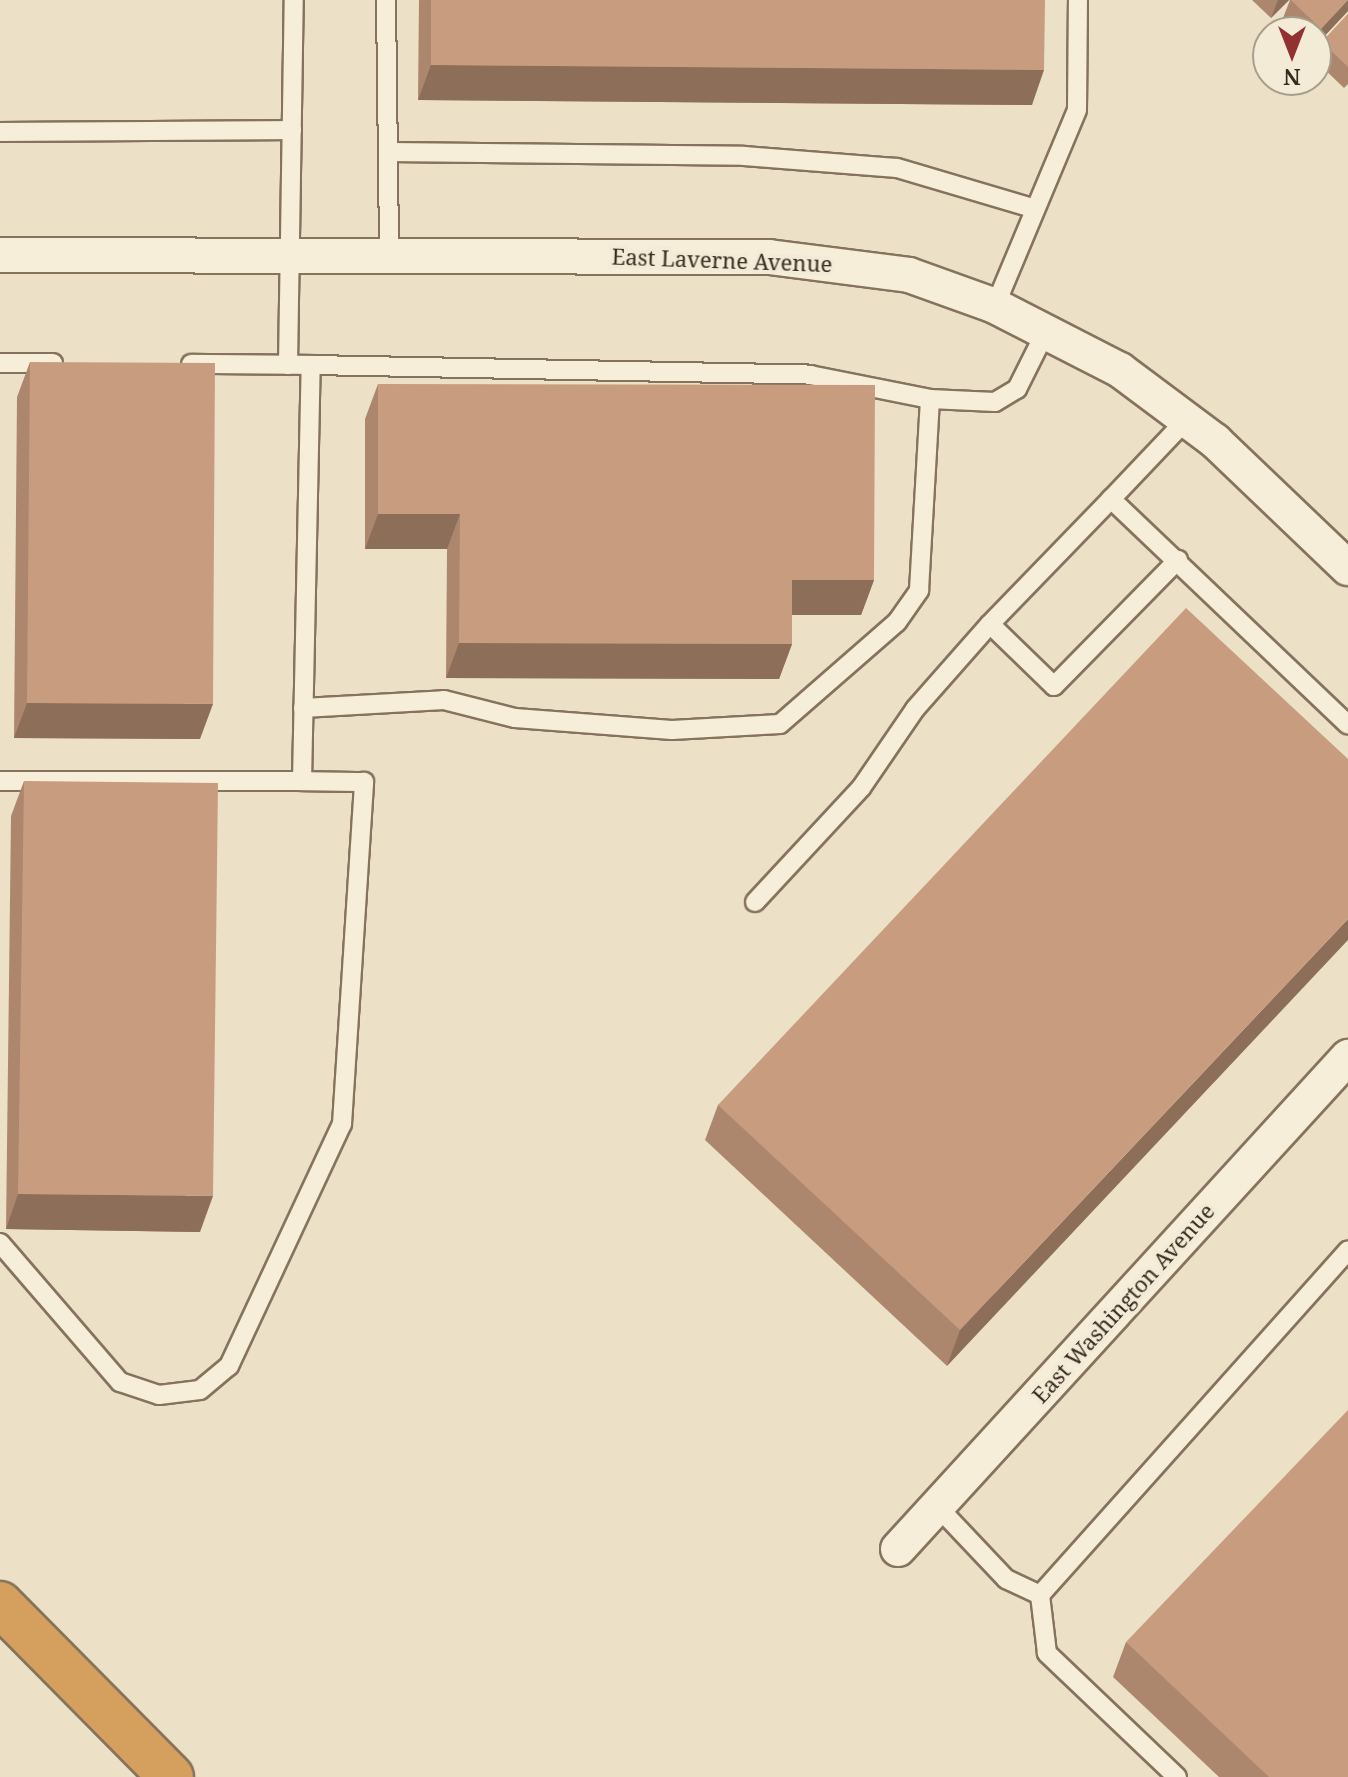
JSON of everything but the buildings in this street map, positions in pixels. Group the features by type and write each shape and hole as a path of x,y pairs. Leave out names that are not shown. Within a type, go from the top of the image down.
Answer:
{"highway":[{"path":"0,1604 171,1777"}],"street":[{"name":"East Laverne Avenue","path":"0,255 769,257 909,275 995,306 1047,329 1188,418 1348,568"},
{"name":"East Washington Avenue","path":"898,1549 1348,1057"}],"lane":[{"path":"288,365 294,0"},
{"path":"386,0 389,255"},
{"path":"995,306 1077,110 1078,0"},
{"path":"0,132 292,130"},
{"path":"388,152 744,156 897,168 1035,209"},
{"path":"176,364 810,375 930,399 995,402 1017,389 1047,329"},
{"path":"0,363 80,363"},
{"path":"302,781 311,365"},
{"path":"303,708 444,700 515,718 672,730 780,724 897,622 919,590 930,399"},
{"path":"755,902 861,788 915,709 990,624 1188,418"},
{"path":"1111,499 1348,725"},
{"path":"990,624 1054,686 1178,560"},
{"path":"0,781 364,782 342,1124 229,1366 200,1390 159,1395 120,1382 0,1243"},
{"path":"1177,1777 1047,1653 1040,1595 1348,1251"},
{"path":"937,1506 1006,1579 1040,1595"}]}
